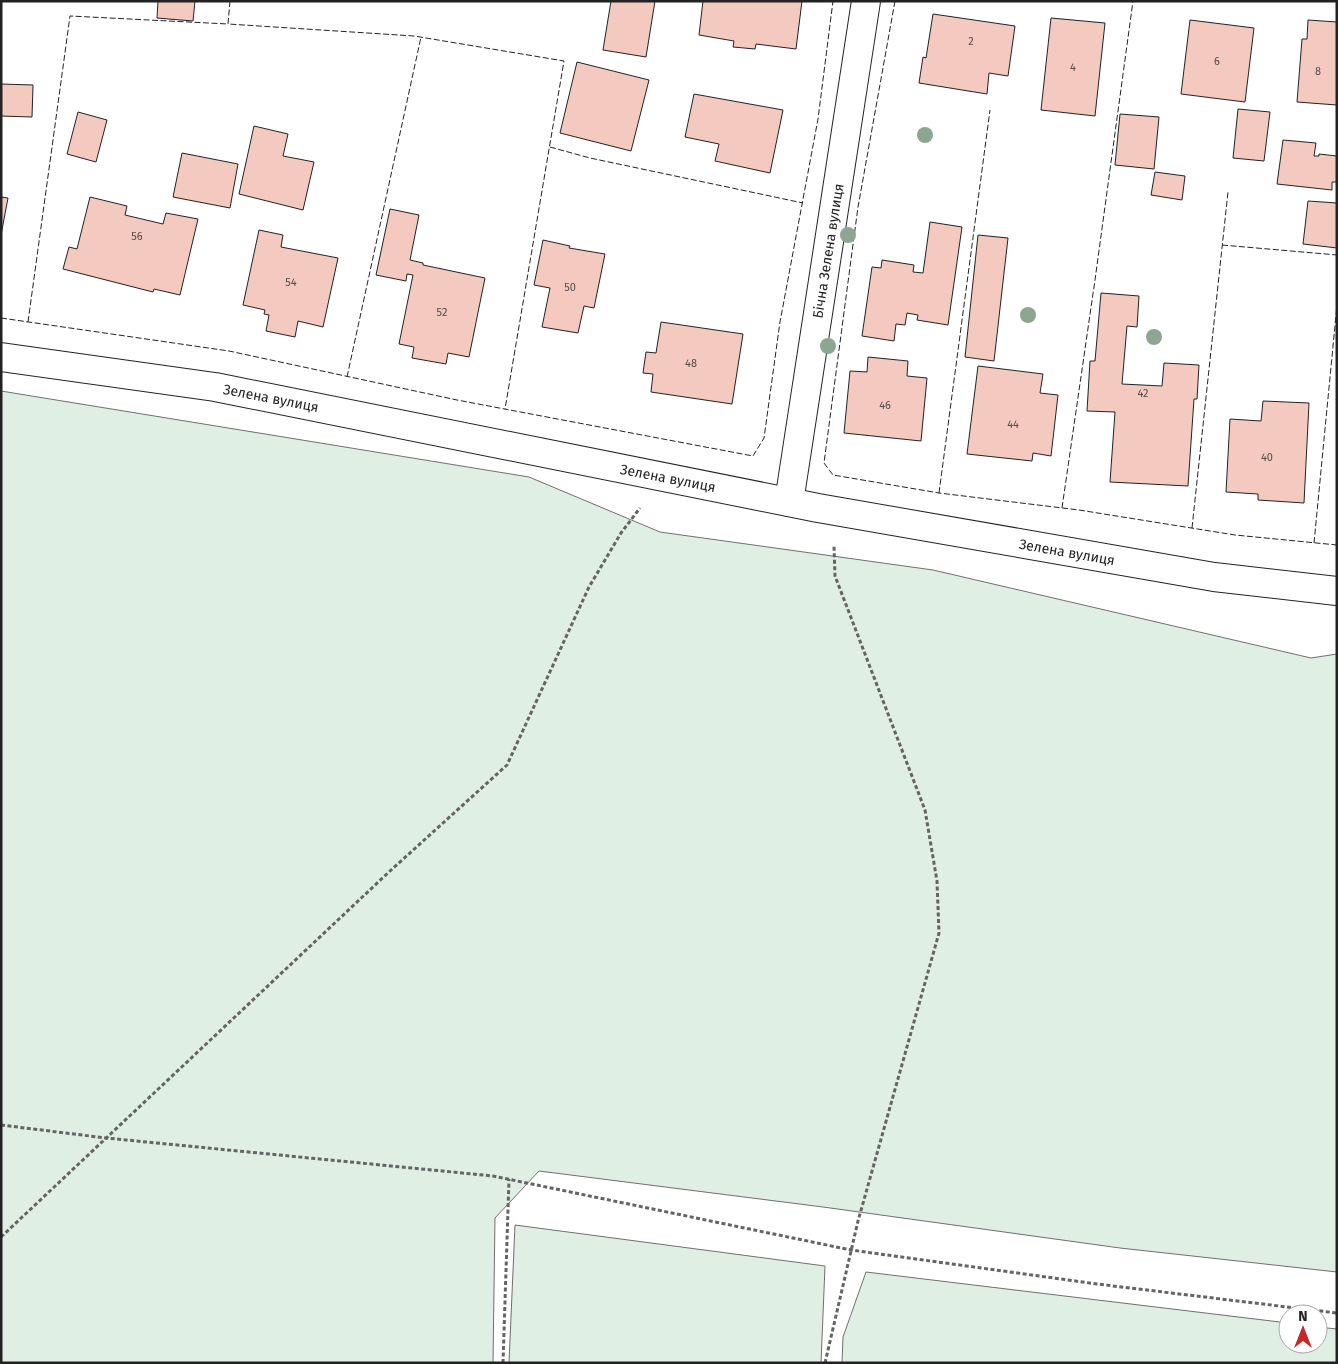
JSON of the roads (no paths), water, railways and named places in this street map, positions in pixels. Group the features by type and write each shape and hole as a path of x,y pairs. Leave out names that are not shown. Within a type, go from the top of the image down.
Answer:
{"street":[{"name":"Бічна Зелена вулиця","path":"790,502 866,1"},
{"name":"Зелена вулиця","path":"1,357 215,387 818,508 1214,578 1337,591"}]}
